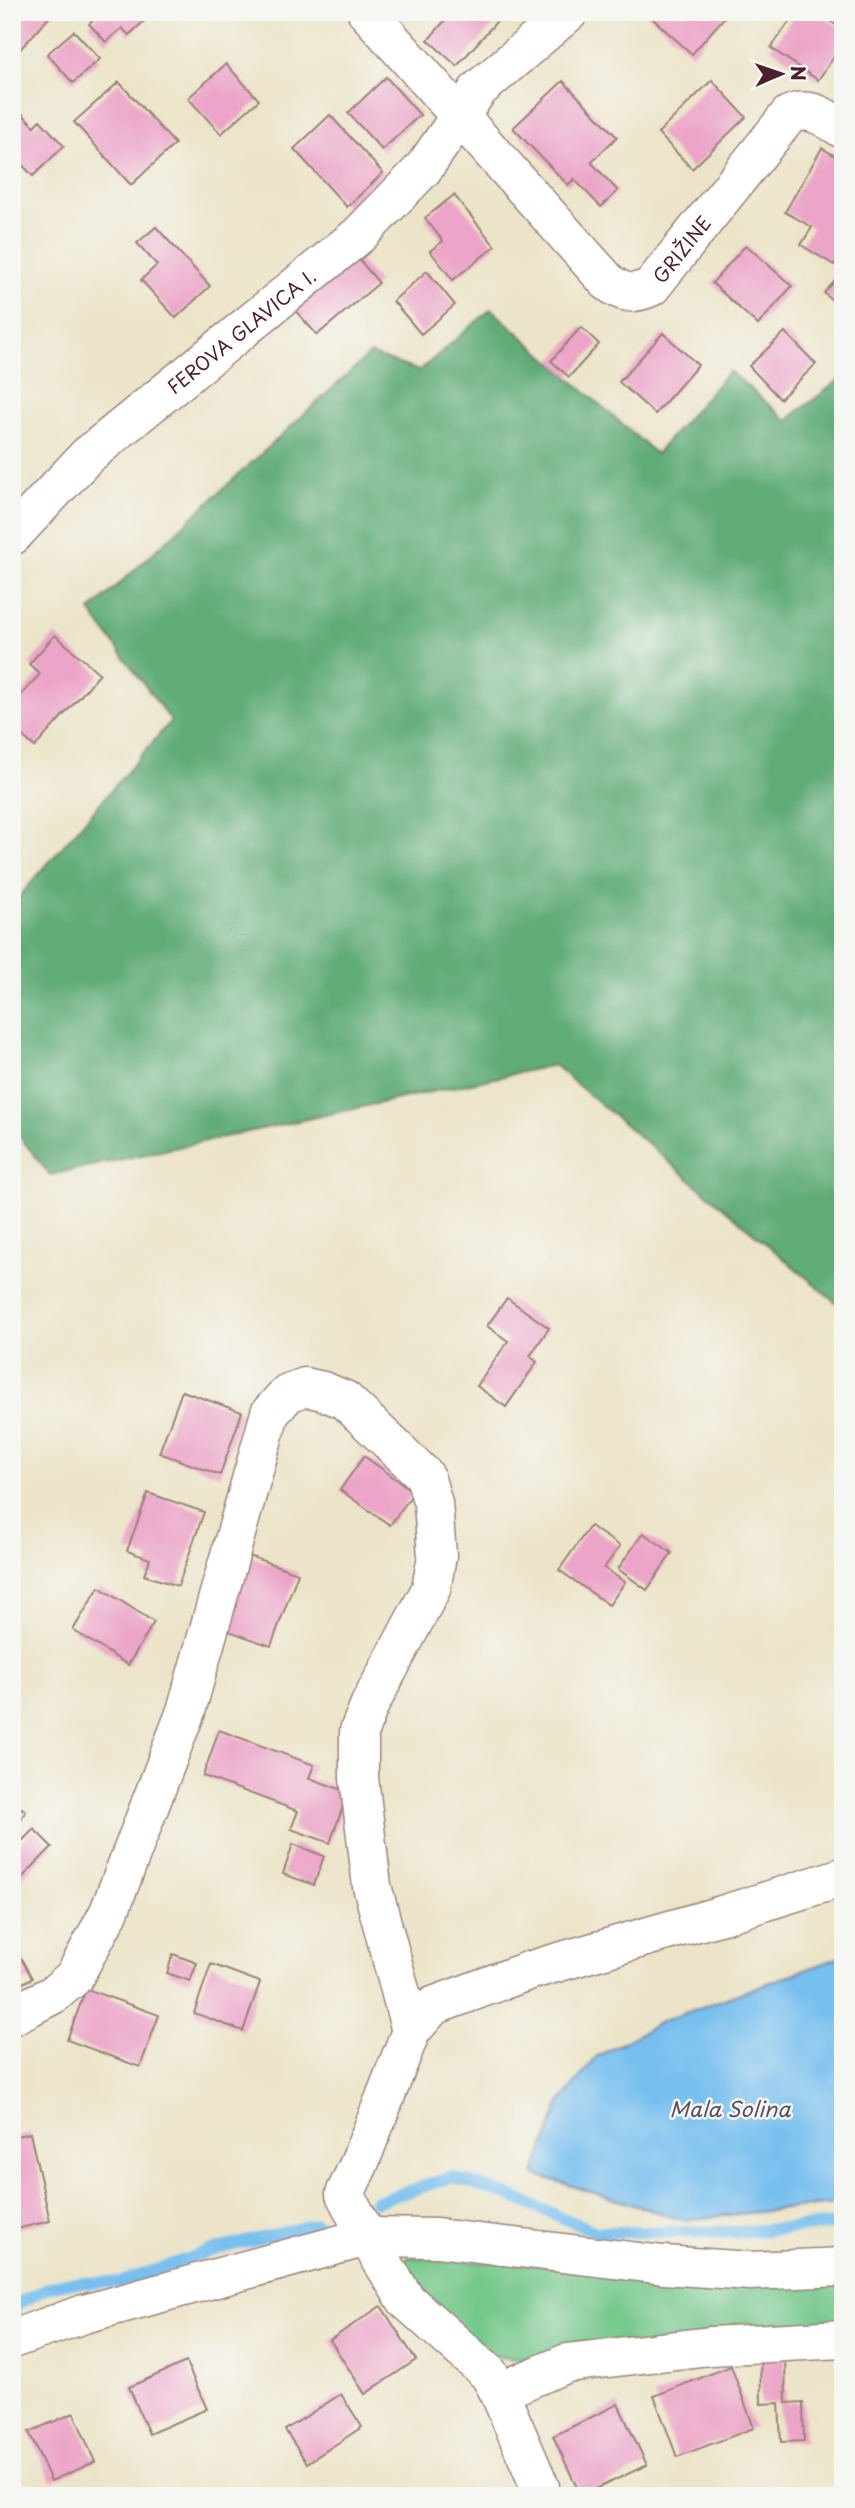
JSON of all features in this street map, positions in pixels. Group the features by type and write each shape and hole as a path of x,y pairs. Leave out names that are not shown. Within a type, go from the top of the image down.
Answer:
{"street":[{"name":"GRIŽINE","path":"367,12 608,282 620,291 631,294 651,287 789,115 799,110 813,111 843,129"},
{"path":"461,117 478,90 569,12"},
{"name":"FEROVA GLAVICA I.","path":"12,536 88,456 359,235 423,169 461,117"},
{"path":"12,2016 54,1994 74,1977 109,1912 186,1711 270,1413 288,1393 305,1387 323,1391 345,1401 425,1476 433,1503 437,1556 431,1589 370,1704 359,1731 359,1778 372,1886 411,2031"},
{"path":"541,2496 540,2487 489,2374 406,2300 366,2237 345,2194 411,2031 433,2006 480,1987 843,1877"},
{"path":"12,2339 84,2314 366,2237 437,2238 664,2265 750,2271 843,2267"},
{"path":"499,2392 567,2363 710,2346 843,2339"}],"green space":[{"path":"491,309 656,454 729,371 787,420 843,377 843,1302 839,1305 554,1065 50,1175 12,1127 12,905 171,721 90,611 370,354 419,371"},
{"path":"408,2257 843,2285 843,2323 544,2357 506,2358 483,2349 460,2329 407,2269 404,2262"}],"water":[{"name":"Mala Solina","path":"843,1956 843,2203 682,2220 534,2174 560,2103 596,2057 663,2021"}],"building":[{"path":"12,12 54,12 14,56 12,54"},
{"path":"101,12 154,12 129,35 122,28 106,42 89,24"},
{"path":"446,12 505,12 457,66 428,40 449,16"},
{"path":"645,12 729,12 692,54"},
{"path":"796,12 817,12 843,30 843,44 818,80 771,48"},
{"path":"74,31 100,59 73,83 47,54"},
{"path":"226,64 259,100 221,134 188,98"},
{"path":"386,77 420,115 382,150 348,113"},
{"path":"712,80 746,117 692,169 658,133"},
{"path":"563,81 617,137 591,162 618,191 601,207 574,179 568,185 513,128"},
{"path":"119,82 175,144 131,185 74,122"},
{"path":"12,103 34,126 40,120 64,146 33,176 12,154"},
{"path":"330,115 383,173 347,207 294,149"},
{"path":"822,148 843,161 843,251 834,265 801,245 812,227 785,212"},
{"path":"454,195 495,246 453,280 430,251 443,241 425,218"},
{"path":"156,227 210,286 176,318 141,280 157,265 137,243"},
{"path":"746,245 792,286 758,325 712,283"},
{"path":"358,258 379,283 317,335 295,310"},
{"path":"427,271 455,305 421,334 393,301"},
{"path":"843,272 843,310 824,293"},
{"path":"581,327 599,344 569,377 551,361"},
{"path":"785,332 816,364 780,399 749,366"},
{"path":"663,333 698,365 655,414 619,382"},
{"path":"55,635 100,674 35,747 12,727 12,705 40,674 29,664"},
{"path":"507,1298 549,1328 530,1356 537,1362 506,1407 477,1386 508,1341 487,1326"},
{"path":"182,1391 242,1412 220,1475 159,1453"},
{"path":"364,1456 414,1492 390,1525 340,1490"},
{"path":"148,1493 204,1512 178,1586 144,1575 150,1559 127,1551"},
{"path":"590,1526 620,1546 604,1568 625,1582 609,1605 559,1570"},
{"path":"643,1533 672,1553 647,1590 618,1569"},
{"path":"249,1556 298,1573 271,1646 223,1629"},
{"path":"99,1587 154,1622 128,1665 73,1630"},
{"path":"219,1730 314,1765 309,1778 348,1792 330,1843 291,1829 298,1811 203,1776"},
{"path":"12,1802 26,1811 12,1833"},
{"path":"34,1829 52,1847 12,1888 12,1851"},
{"path":"293,1844 324,1856 314,1885 283,1874"},
{"path":"12,1942 32,1978 12,1989"},
{"path":"173,1954 197,1963 190,1981 167,1973"},
{"path":"211,1964 260,1982 243,2031 194,2013"},
{"path":"86,1989 159,2015 140,2067 67,2040"},
{"path":"30,2133 50,2221 12,2230 12,2137"},
{"path":"381,2306 416,2360 365,2394 330,2340"},
{"path":"785,2355 786,2403 803,2402 804,2441 781,2442 779,2403 761,2404 760,2356"},
{"path":"186,2362 207,2409 149,2434 129,2387"},
{"path":"731,2366 754,2428 677,2457 654,2396"},
{"path":"341,2394 362,2427 307,2463 285,2430"},
{"path":"618,2404 647,2465 581,2496 553,2436"},
{"path":"74,2413 95,2462 51,2481 29,2432"}],"waterway":[{"path":"375,2202 452,2177 508,2195 596,2232 738,2232 843,2224"},
{"path":"12,2307 47,2288 65,2283 122,2282 210,2251 316,2224"}]}
